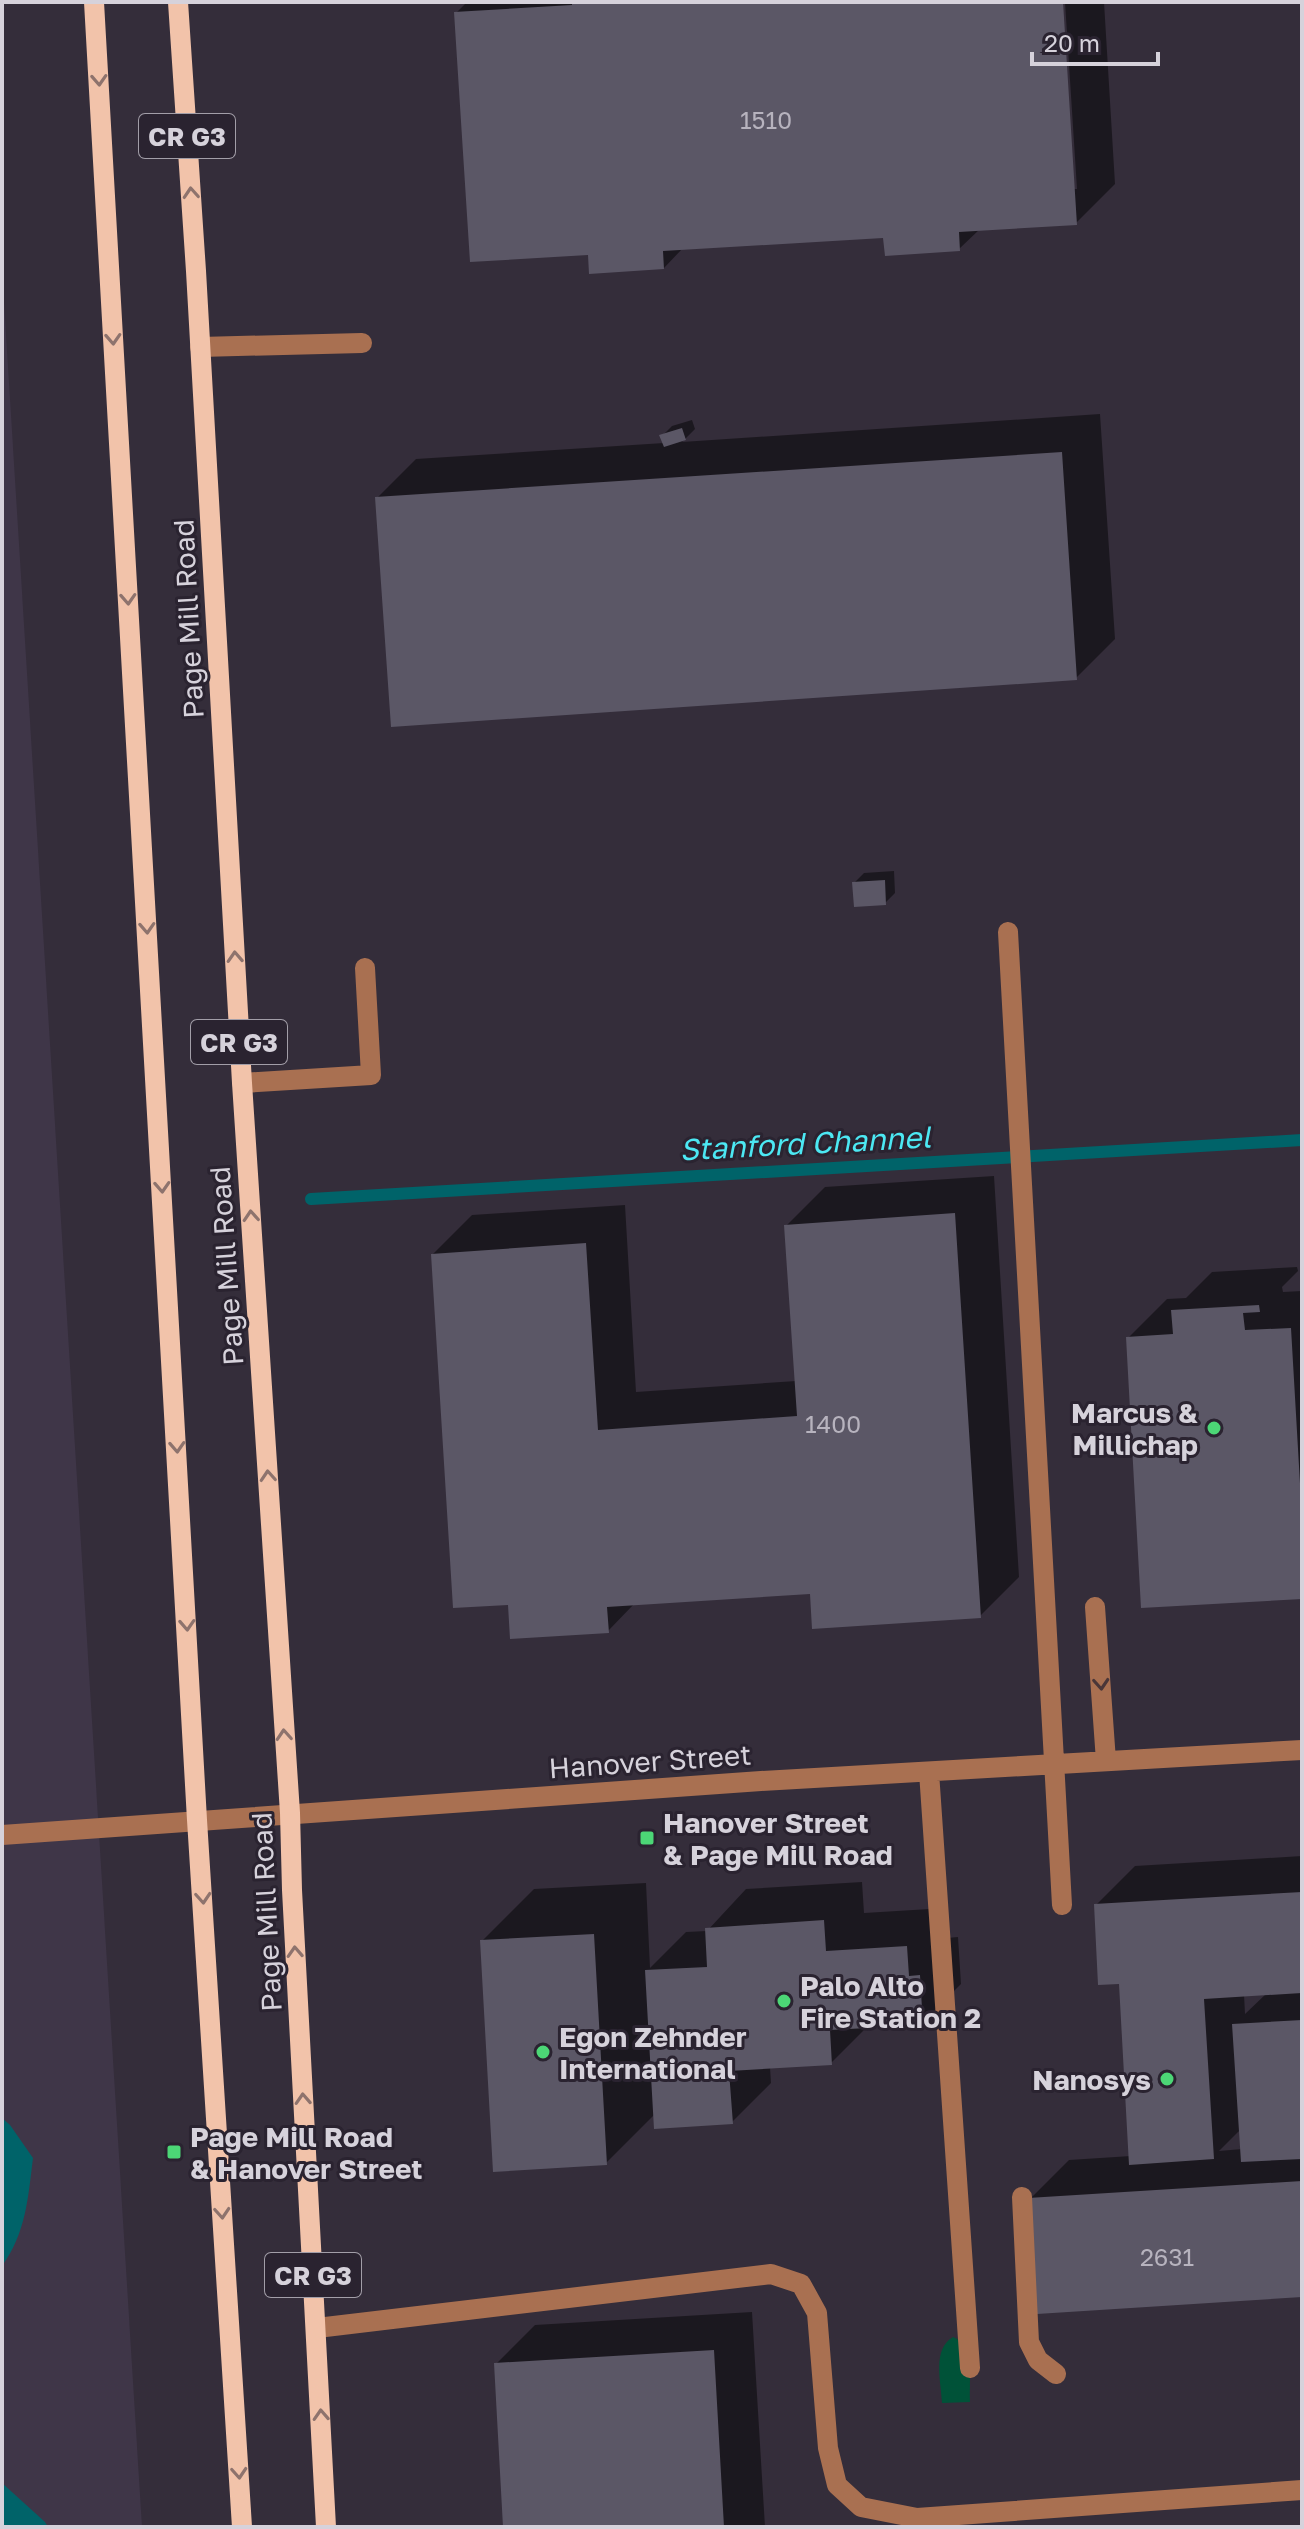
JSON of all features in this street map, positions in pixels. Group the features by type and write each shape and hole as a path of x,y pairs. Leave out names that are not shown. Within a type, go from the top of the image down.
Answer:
{"main road":[{"name":"Page Mill Road","path":"94,2 197,1820 242,2527"},
{"name":"Page Mill Road","path":"178,2 242,1083 290,1813 326,2527"}],"street":[{"path":"200,347 362,343"},
{"path":"1008,932 1062,1905"},
{"path":"242,1083 371,1075 365,968"},
{"path":"1095,1607 1106,1761"},
{"name":"Hanover Street","path":"2,1835 290,1813 1302,1750"},
{"path":"929,1772 970,2368"},
{"path":"1022,2197 1029,2342 1038,2360 1056,2374"},
{"path":"317,2328 771,2274 801,2284 817,2313 828,2448 837,2485 861,2517 917,2518 1302,2490"}],"shaded area":[{"path":"2,270 142,2527 2,2527"}],"green space":[{"path":"953,2337 965,2347 968,2355 970,2402 942,2403 940,2357 946,2342"}],"water":[{"path":"2,2118 33,2158 21,2228 2,2266"},
{"path":"2,2483 45,2522 48,2527 2,2527"}],"building":[{"path":"572,2 1063,2 1077,225 959,232 960,251 885,256 883,238 663,251 664,269 589,274 588,255 470,262 454,12 572,5"},
{"path":"682,428 686,440 664,447 659,435"},
{"path":"1062,452 1077,680 391,727 375,497"},
{"path":"885,880 886,905 854,907 852,882"},
{"path":"955,1213 981,1618 812,1629 810,1594 607,1607 609,1633 510,1639 508,1605 453,1608 431,1254 586,1243 598,1430 797,1416 784,1225"},
{"name":"Marcus & Millichap","path":"1259,1305 1260,1312 1243,1313 1245,1330 1291,1328 1302,1518 1302,1599 1141,1608 1126,1337 1173,1334 1171,1310"},
{"name":"Nanosys","path":"1302,1892 1302,1993 1204,1999 1214,2159 1129,2165 1119,1984 1098,1985 1094,1904"},
{"name":"Palo Alto Fire Station 2","path":"824,1920 826,1951 907,1946 909,1976 920,1975 923,2025 830,2030 832,2065 729,2071 733,2124 654,2129 645,1970 707,1967 705,1928"},
{"name":"Egon Zehnder International","path":"594,1934 607,2165 493,2172 480,1940"},
{"path":"1302,2020 1302,2159 1241,2162 1232,2024"},
{"path":"1302,2181 1302,2297 1037,2314 1028,2198"},
{"path":"714,2350 724,2527 503,2527 494,2363"}],"waterway":[{"name":"Stanford Channel","path":"311,1199 1302,1140"}],"place":[{"name":"Marcus & Millichap","path":"1214,1428"},
{"name":"Hanover Street & Page Mill Road","path":"647,1838"},
{"name":"Palo Alto Fire Station 2","path":"784,2001"},
{"name":"Egon Zehnder International","path":"543,2052"},
{"name":"Nanosys","path":"1167,2079"},
{"name":"Page Mill Road & Hanover Street","path":"174,2152"}]}
